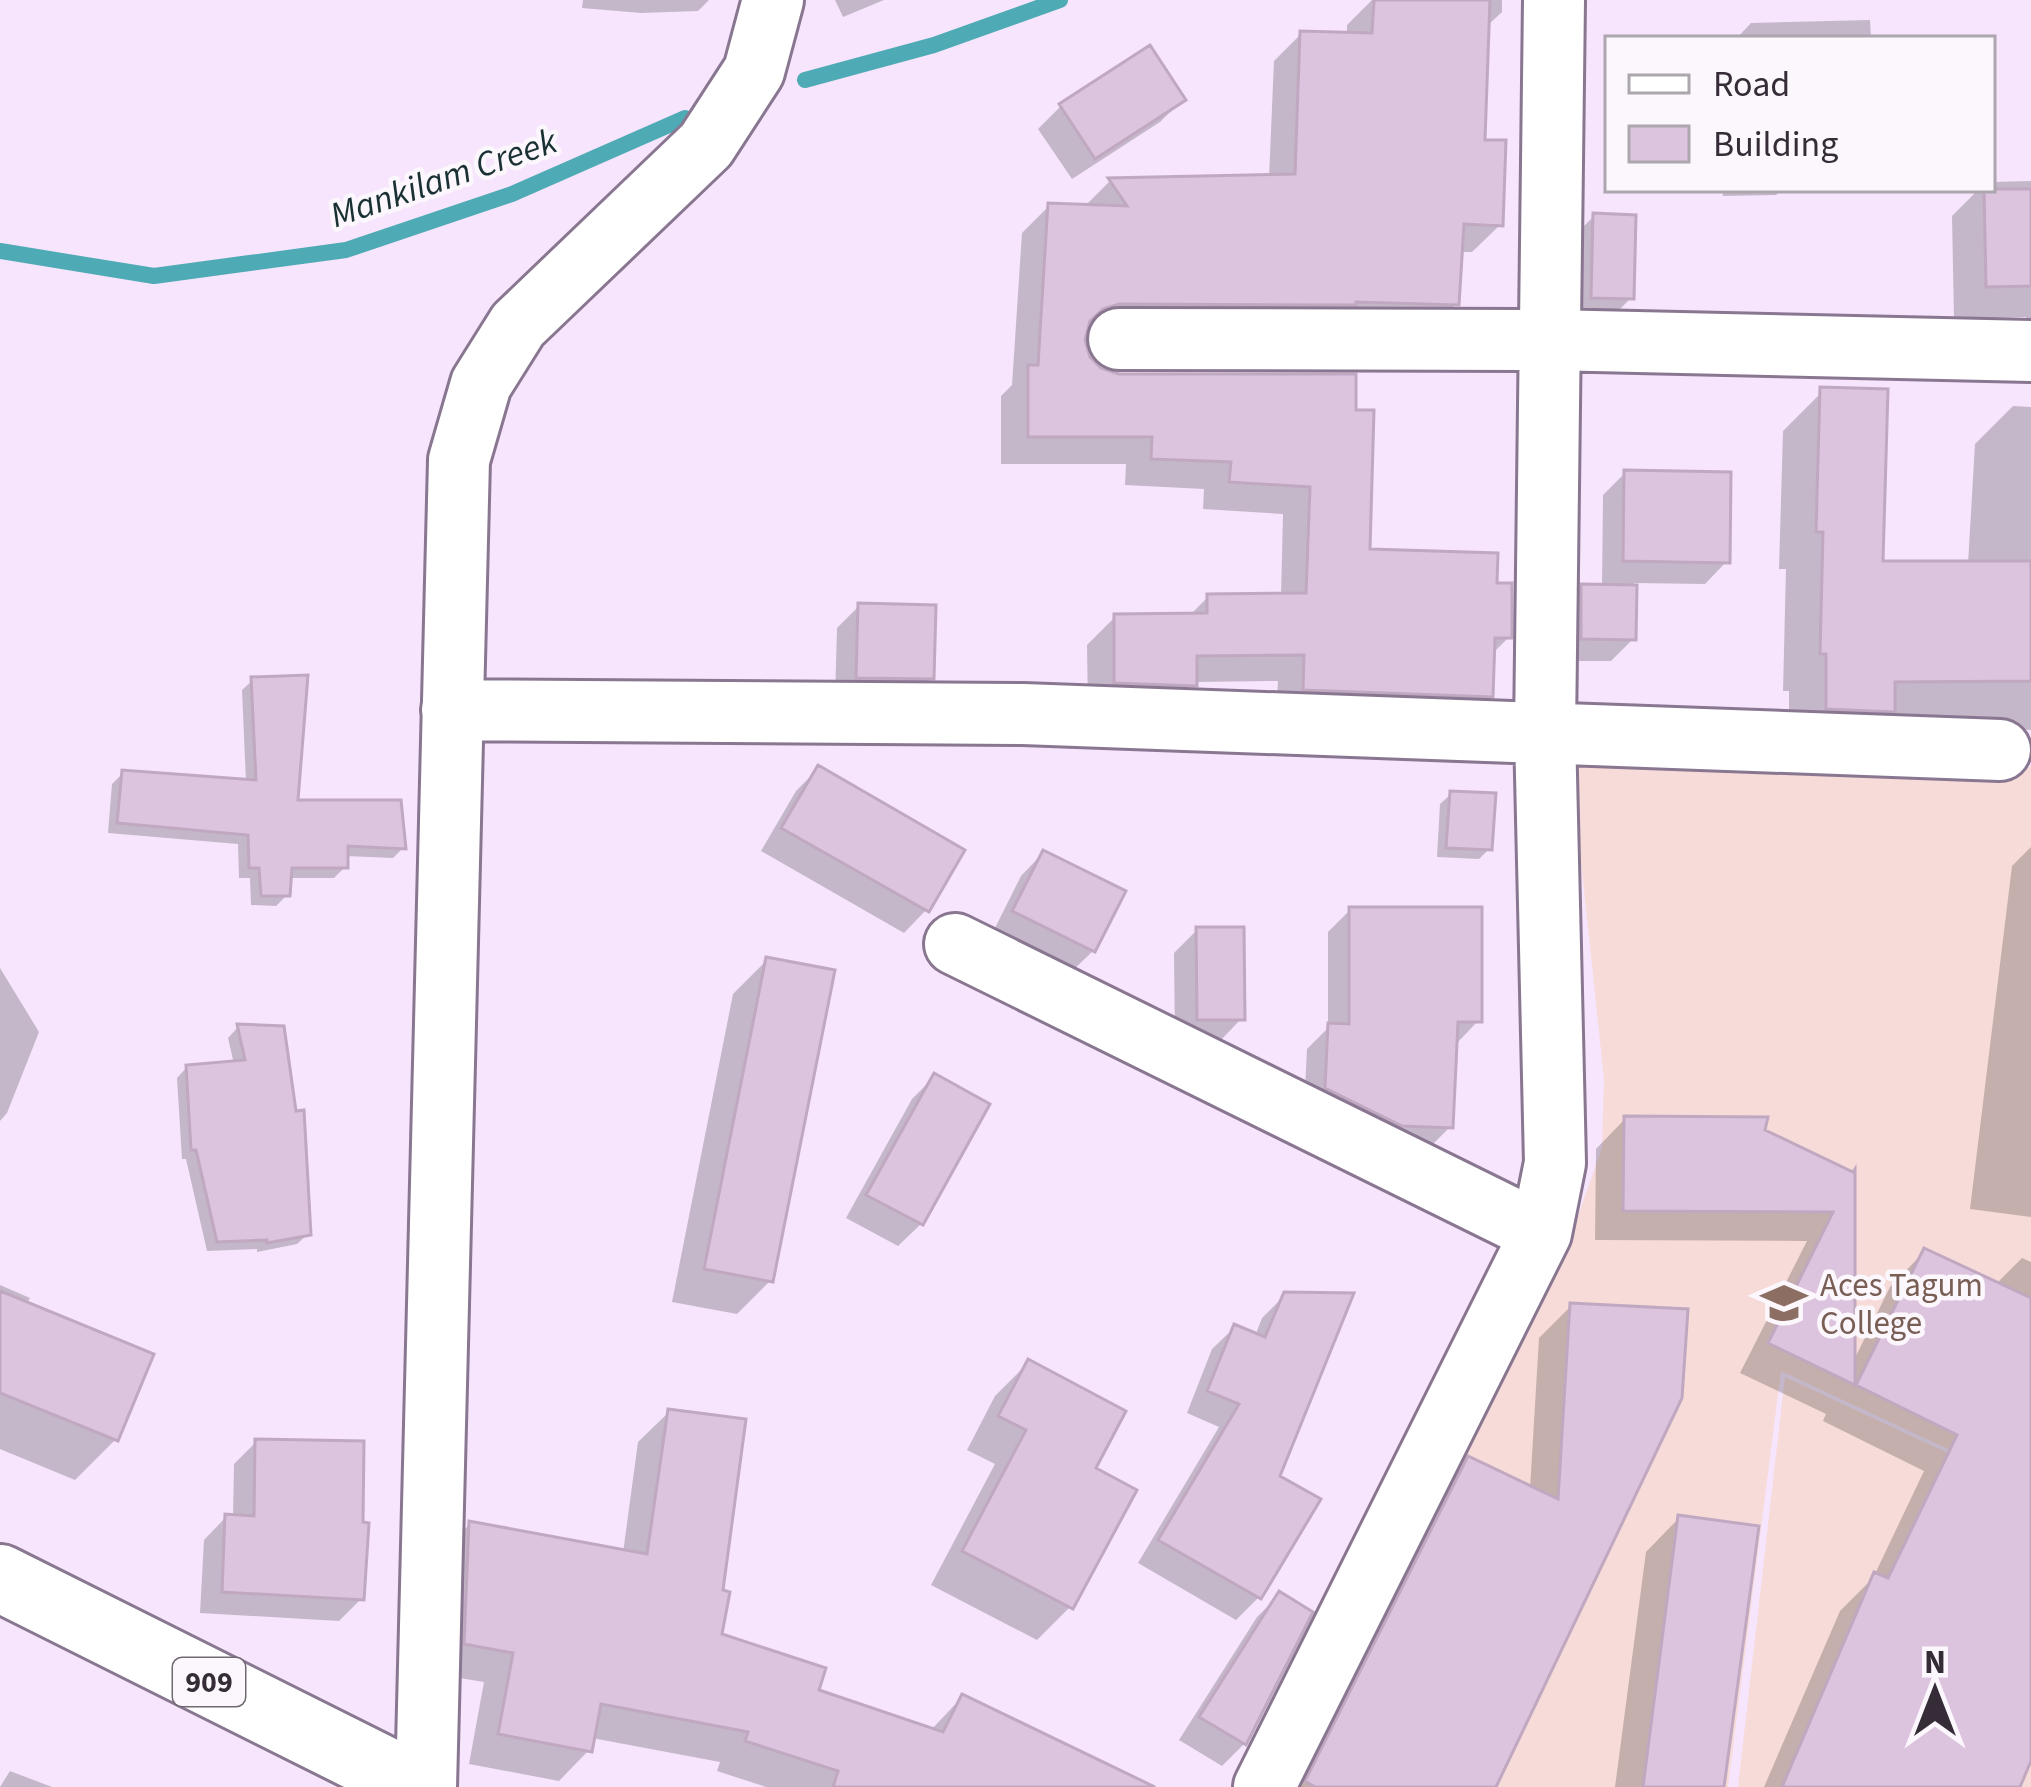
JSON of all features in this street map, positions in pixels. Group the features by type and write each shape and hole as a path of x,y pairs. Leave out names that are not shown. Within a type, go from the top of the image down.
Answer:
{"highway":[{"name":"909","path":"0,1578 422,1787"}],"street":[{"path":"422,1787 459,460 481,384 518,325 706,145 754,71 773,0"},
{"path":"1264,1787 1541,1233 1555,1163 1545,732 1555,0"},
{"path":"1119,339 1550,340 2031,351"},
{"path":"452,710 1023,714 2000,751"},
{"path":"955,944 1541,1233"}],"shaded area":[{"name":"Aces Tagum College","path":"1569,748 2031,767 2031,1488 1781,1371 1728,1787 1293,1787 1338,1685 1352,1679 1571,1236 1602,1148 1604,1079"},
{"path":"1785,1377 2031,1492 2031,1787 1738,1787"}],"building":[{"path":"1374,0 1490,0 1485,140 1506,140 1503,226 1464,224 1459,305 1119,304 1103,309 1090,321 1085,340 1090,357 1101,368 1119,374 1356,374 1356,410 1374,410 1370,549 1498,553 1497,583 1512,583 1512,638 1495,638 1493,697 1303,690 1304,655 1197,656 1197,686 1114,683 1114,614 1207,613 1207,594 1306,593 1310,487 1229,482 1231,462 1151,459 1152,437 1028,437 1028,365 1038,365 1048,203 1127,206 1108,178 1295,174 1300,31 1372,33"},
{"path":"1150,45 1186,100 1095,159 1059,104"},
{"path":"2031,189 2031,286 1986,287 1984,192"},
{"path":"1593,213 1636,215 1634,299 1591,298"},
{"path":"1820,387 1888,389 1883,561 2031,561 2031,681 1895,682 1895,712 1826,709 1826,654 1820,654 1823,532 1816,532"},
{"path":"1624,470 1731,472 1730,563 1623,561"},
{"path":"1581,584 1637,585 1636,640 1581,639"},
{"path":"858,603 936,605 934,679 856,678"},
{"path":"308,675 298,800 401,800 406,849 348,846 348,868 292,868 290,896 261,896 259,868 249,868 248,835 117,823 122,770 256,780 251,677"},
{"path":"818,765 965,850 929,912 781,828"},
{"path":"1450,791 1496,793 1492,850 1446,848"},
{"path":"1043,850 1126,891 1095,952 1012,911"},
{"path":"1349,907 1482,907 1482,1022 1458,1022 1453,1128 1402,1126 1325,1088 1328,1023 1349,1024"},
{"path":"1196,927 1244,927 1245,1020 1197,1020"},
{"path":"766,957 835,970 773,1282 704,1269"},
{"path":"237,1024 284,1026 296,1111 304,1110 311,1235 267,1243 217,1242 196,1150 191,1150 186,1065 245,1060"},
{"path":"934,1073 990,1104 923,1225 866,1195"},
{"path":"1624,1116 1768,1117 1765,1130 1855,1169 1855,1385 1768,1343 1833,1212 1623,1211"},
{"path":"1924,1248 2031,1298 2031,1761 2020,1787 1782,1787 1874,1572 1888,1578 1957,1435 1856,1385"},
{"path":"0,1291 154,1354 118,1441 0,1393"},
{"path":"1284,1292 1354,1293 1280,1476 1321,1499 1261,1599 1158,1540 1239,1404 1207,1391 1234,1324 1265,1337"},
{"path":"1570,1303 1688,1309 1682,1398 1496,1787 1315,1787 1305,1781 1468,1456 1558,1499"},
{"path":"1028,1359 1126,1411 1096,1468 1137,1490 1073,1609 962,1551 1026,1430 998,1416"},
{"path":"668,1409 746,1419 723,1590 730,1592 722,1634 826,1668 819,1690 943,1732 962,1694 1155,1787 833,1787 838,1771 745,1741 748,1732 601,1704 592,1752 498,1734 513,1653 464,1644 469,1521 647,1554"},
{"path":"255,1439 364,1441 363,1522 369,1523 364,1600 222,1592 225,1514 254,1516"},
{"path":"1678,1515 1759,1526 1724,1787 1643,1787"},
{"path":"1279,1591 1313,1612 1246,1745 1199,1717"}],"waterway":[{"name":"Mankilam Creek","path":"805,80 934,45 1060,0"},
{"name":"Mankilam Creek","path":"0,251 154,276 346,250 512,194 685,118"}],"place":[{"name":"Aces Tagum College","path":"1784,1303"}]}
